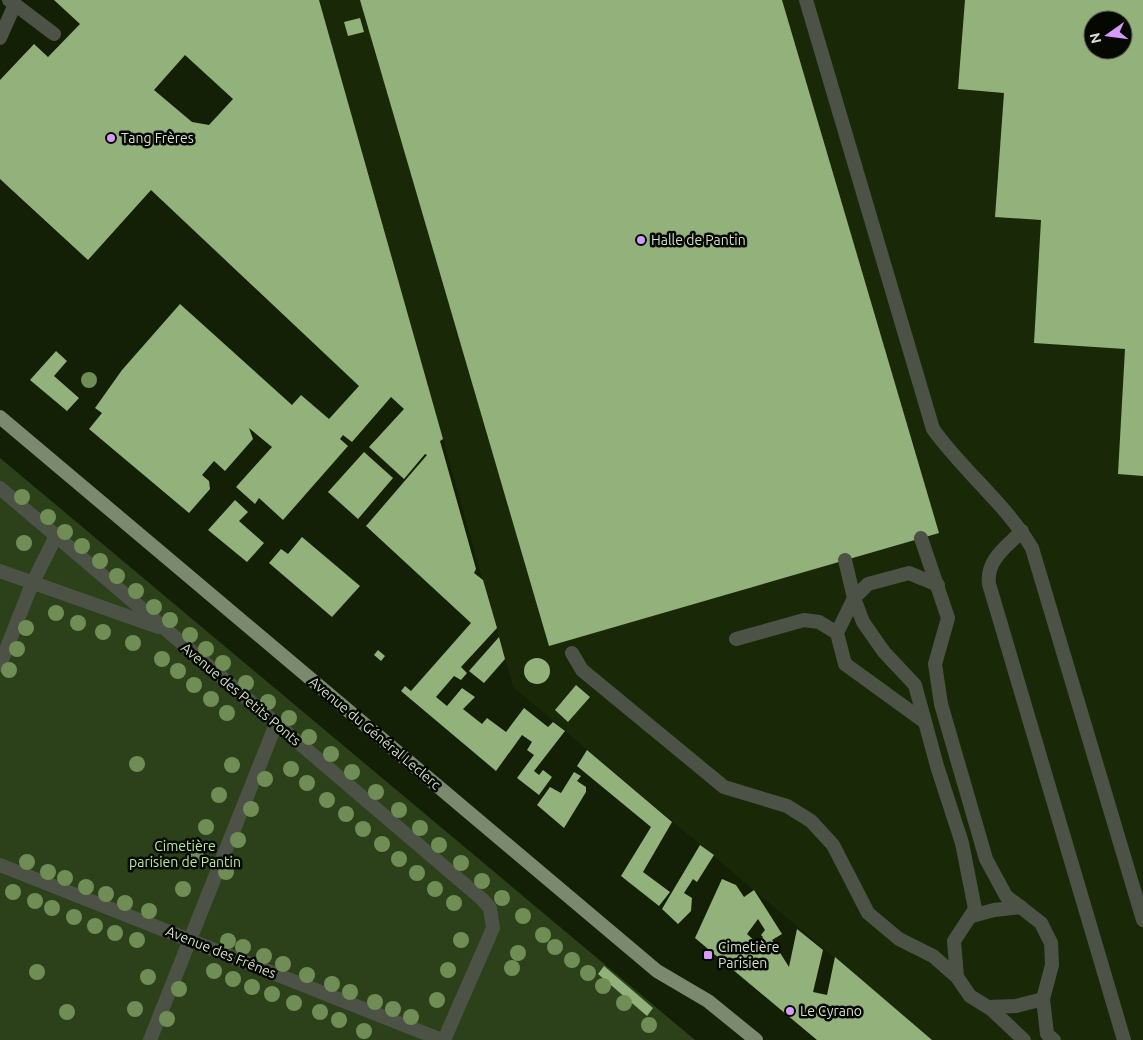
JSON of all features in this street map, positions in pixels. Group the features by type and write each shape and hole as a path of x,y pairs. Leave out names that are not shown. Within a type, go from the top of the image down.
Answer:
{"main road":[{"name":"Avenue du Général Leclerc","path":"0,417 657,971 708,1001 755,1040"}],"lane":[{"path":"806,0 933,429 962,466 1011,516 1032,548 1143,920"},
{"path":"0,38 12,2 54,34"},
{"name":"Avenue des Petits Ponts","path":"0,488 57,534 164,629 482,898 490,908 493,928 443,1040"},
{"path":"1022,531 993,561 988,572 989,584 1124,1040"},
{"path":"0,665 32,584 57,534"},
{"path":"921,538 948,618 935,664 941,704 986,859 1006,896 1041,923 1051,943 1052,965 1043,999 1047,1034 1054,1040"},
{"path":"845,560 854,598 863,622 884,652 915,685 962,843 975,909 954,941 957,977"},
{"path":"0,571 32,584 164,629"},
{"path":"925,722 845,664 837,633 854,598 868,584 909,573 938,585"},
{"path":"736,639 804,620 819,622 837,633"},
{"path":"572,653 582,670 724,787 788,806 811,821 833,845 868,913 899,939 933,956 957,977 970,996 989,1007 1024,1040"},
{"path":"150,1040 276,724"},
{"name":"Avenue des Frênes","path":"0,865 443,1040"},
{"path":"972,916 994,910 1021,907"},
{"path":"989,1007 1016,1006 1043,999"}],"shaded area":[{"path":"319,0 1143,0 1143,1040 932,1040 513,687"}],"green space":[{"name":"Cimetière parisien de Pantin","path":"0,458 695,1040 0,1040"}],"building":[{"path":"54,0 319,0 443,439 440,441 476,569 474,573 483,580 497,628 461,667 467,673 461,680 454,676 436,697 447,706 462,688 475,697 463,709 482,724 487,718 506,732 524,708 548,727 553,722 565,731 534,771 539,775 543,770 552,777 539,795 517,778 534,755 527,750 532,742 522,735 496,771 401,691 405,686 411,691 471,623 366,526 427,455 425,454 404,479 369,447 404,409 391,397 352,442 343,435 340,439 348,446 283,520 259,498 255,504 236,487 272,447 249,428 253,439 225,471 214,461 202,475 209,481 210,489 189,513 89,429 102,413 95,408 122,370 180,304 292,405 301,395 329,419 359,386 151,190 88,260 0,179 0,80 34,44 48,57 80,24","holes":["185,55 233,99 209,125 192,122 154,90"]},
{"name":"Halle de Pantin","path":"360,0 782,0 939,533 549,646"},
{"path":"965,0 1143,0 1143,476 1118,474 1125,349 1034,343 1041,220 995,217 1004,93 958,89"},
{"path":"360,18 364,32 348,36 344,22"},
{"path":"56,351 67,361 54,376 79,398 67,411 30,380"},
{"path":"364,452 393,478 358,519 328,492"},
{"path":"235,500 248,512 239,521 264,543 247,562 208,530"},
{"path":"302,537 360,586 332,617 269,563 281,549 288,554"},
{"path":"499,637 505,659 484,683 469,671"},
{"path":"378,650 385,656 381,661 374,655"},
{"path":"537,658 547,661 550,671 547,681 537,684 527,681 524,671 527,661"},
{"path":"576,685 590,697 568,722 555,710"},
{"path":"587,750 672,822 643,872 670,892 659,906 621,876 651,827 577,766"},
{"path":"574,772 581,776 577,781 586,787 586,792 564,828 537,805 550,787 561,793"},
{"path":"700,845 714,855 697,882 693,879 684,893 692,898 691,911 678,924 662,909"},
{"path":"722,879 736,885 744,897 754,890 782,934 772,940 789,967 797,929 823,950 813,992 827,995 835,957 932,1040 817,1040 695,938","holes":["758,919 765,930 758,944 747,934"]},
{"path":"604,966 653,1008 647,1016 598,974"}],"place":[{"name":"Tang Frères","path":"111,138"},
{"name":"Halle de Pantin","path":"641,240"},
{"name":"Cimetière Parisien","path":"708,955"},
{"name":"Le Cyrano","path":"790,1011"}]}
